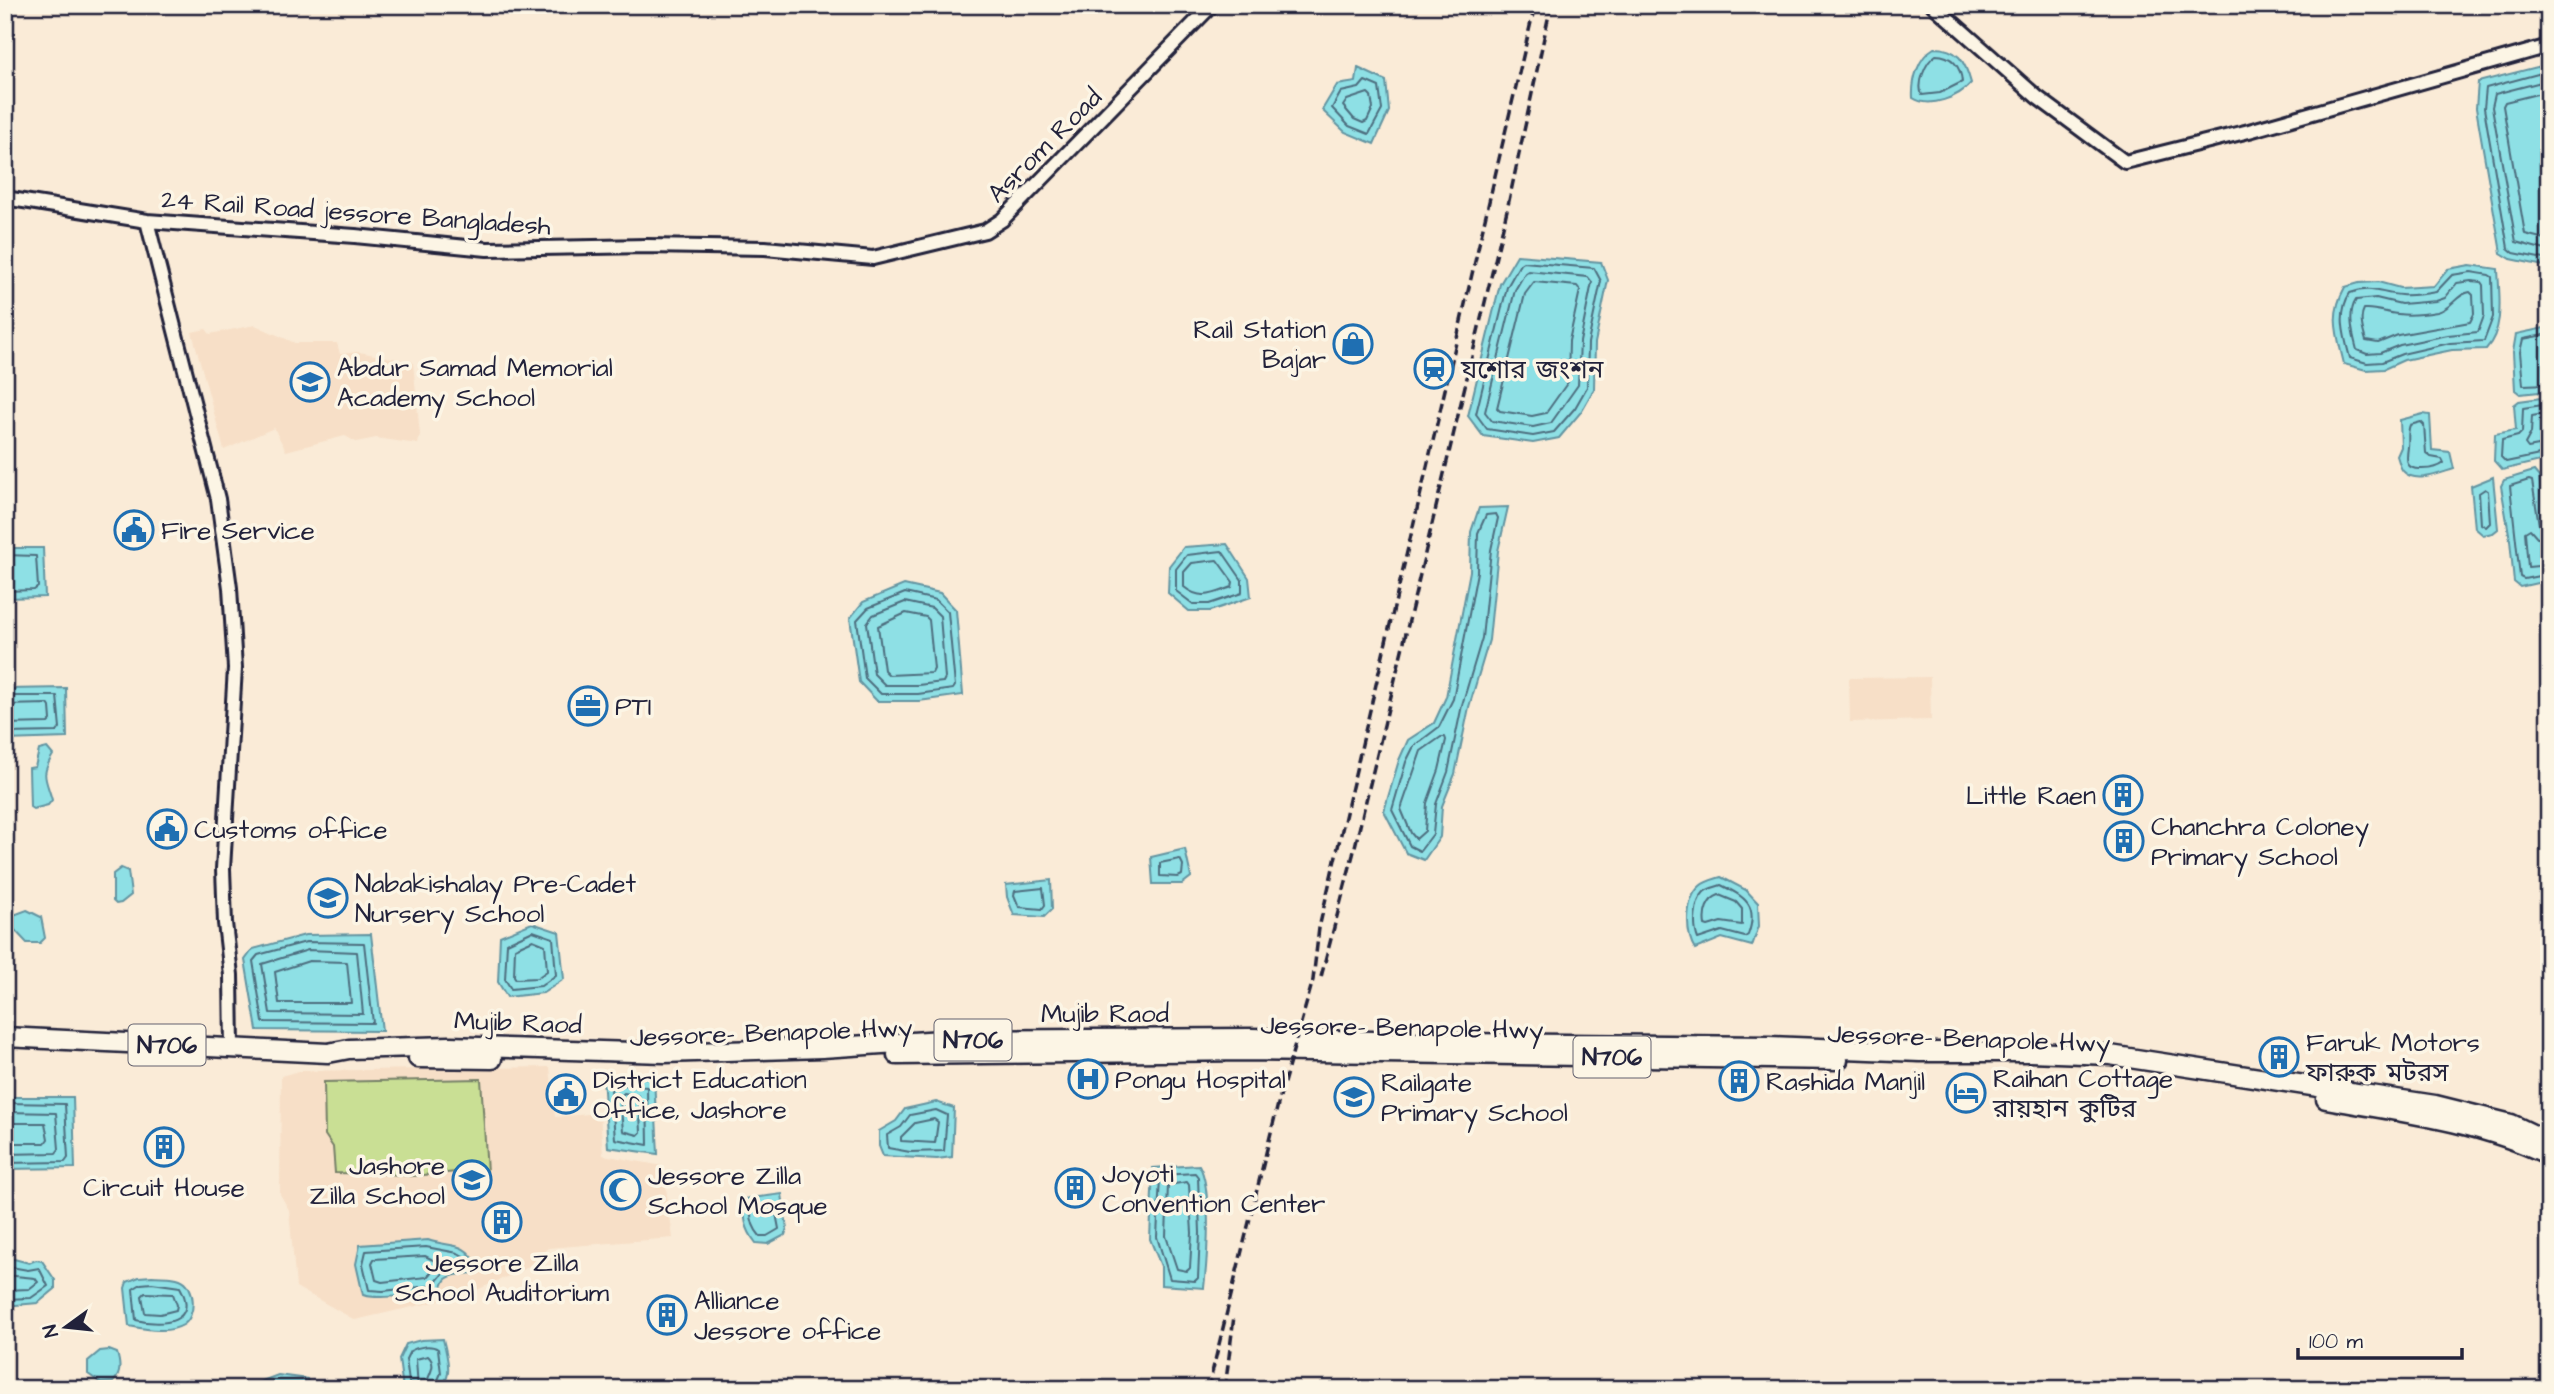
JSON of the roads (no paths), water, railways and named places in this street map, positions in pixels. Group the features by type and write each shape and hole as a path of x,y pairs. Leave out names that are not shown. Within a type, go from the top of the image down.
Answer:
{"highway":[{"name":"N706","path":"5,1037 232,1048"},
{"name":"Mujib Raod","path":"232,1048 328,1053 348,1058 492,1053 784,1054 951,1040 1282,1038"},
{"name":"Jessore- Benapole Hwy","path":"1282,1038 2110,1055 2435,1105 2511,1124 2549,1142"},
{"name":"Jessore- Benapole Hwy","path":"784,1054 1248,1051 2013,1062 2104,1066 2164,1072 2445,1119 2519,1141 2549,1155"}],"street":[{"name":"Asrom Road","path":"873,258 985,230 1002,220 1212,5"},
{"path":"1933,5 2038,97 2125,162 2261,127 2549,46"},
{"name":"24 Rail Road jessore Bangladesh","path":"5,198 147,221 355,236 487,249 648,246 752,248 873,258"},
{"path":"147,221 218,499 232,608 235,668 223,869 231,975 232,1048"}],"water":[{"path":"1934,48 1955,53 1963,62 1971,83 1944,100 1920,101 1913,98 1915,77 1920,63"},
{"path":"2549,64 2549,267 2511,259 2501,253 2476,108 2478,82"},
{"path":"1358,68 1386,81 1389,111 1374,144 1345,132 1322,110 1337,85 1356,82"},
{"path":"1517,255 1601,262 1608,280 1595,343 1594,389 1581,412 1559,438 1533,443 1483,436 1468,416 1500,284"},
{"path":"2470,265 2498,269 2498,321 2492,341 2486,349 2452,350 2404,360 2384,369 2366,370 2344,364 2336,316 2345,287 2378,282 2400,288 2434,286 2448,269"},
{"path":"2549,327 2549,391 2520,394 2515,390 2513,352 2516,334"},
{"path":"2549,397 2549,459 2502,470 2494,461 2495,434 2516,430 2514,405 2519,401"},
{"path":"2423,414 2430,415 2432,450 2450,452 2454,469 2415,477 2403,471 2397,456 2401,447 2400,420"},
{"path":"2534,471 2539,477 2549,550 2549,578 2520,587 2514,582 2501,486 2504,480"},
{"path":"2493,477 2498,529 2483,535 2475,528 2471,486"},
{"path":"1508,507 1498,551 1489,640 1469,707 1455,774 1442,806 1440,837 1424,860 1406,853 1384,811 1399,760 1408,740 1434,723 1446,697 1470,571 1471,532 1479,508"},
{"path":"1227,544 1249,578 1251,597 1210,611 1189,611 1168,593 1169,566 1184,547"},
{"path":"5,548 43,548 45,597 5,598"},
{"path":"904,585 940,593 956,610 963,695 919,701 877,701 859,682 850,618 863,602"},
{"path":"66,688 67,738 5,740 5,689"},
{"path":"47,748 53,755 45,773 52,800 48,805 33,809 30,807 29,768 35,767 39,750"},
{"path":"1185,849 1191,877 1182,884 1153,884 1151,857"},
{"path":"121,868 128,871 131,895 116,904 113,901 113,874"},
{"path":"1721,877 1746,890 1758,903 1759,926 1752,946 1722,938 1695,949 1688,925 1691,899 1702,884"},
{"path":"1051,880 1052,909 1044,917 1014,915 1007,897 1006,885"},
{"path":"27,910 41,917 45,938 40,943 27,943 11,926 11,916"},
{"path":"532,923 559,932 564,979 543,993 507,997 498,982 500,936"},
{"path":"371,934 382,1031 257,1030 245,960 253,949 305,935"},
{"path":"603,1077 654,1078 658,1154 608,1147"},
{"path":"5,1097 73,1097 75,1168 5,1169"},
{"path":"936,1102 954,1108 952,1157 937,1159 883,1156 879,1146 879,1131 896,1121 905,1109"},
{"path":"1199,1165 1208,1207 1204,1288 1161,1285 1161,1266 1150,1239 1153,1168"},
{"path":"782,1194 787,1229 785,1235 768,1244 756,1243 746,1222 745,1199"},
{"path":"428,1240 462,1248 477,1265 473,1273 449,1277 441,1289 427,1293 390,1297 363,1295 356,1264 360,1245"},
{"path":"5,1259 29,1263 42,1261 55,1280 55,1289 38,1303 5,1306"},
{"path":"152,1276 180,1279 189,1287 193,1301 191,1315 183,1325 164,1330 129,1326 125,1288 127,1282"},
{"path":"443,1339 448,1367 444,1382 430,1388 403,1389 399,1359 406,1344"},
{"path":"100,1351 117,1353 119,1372 113,1382 101,1383 88,1374 88,1361"},
{"path":"278,1375 307,1379 310,1389 249,1389"}],"railway":[{"path":"1208,1389 1278,1104 1313,980 1319,928 1535,5"},
{"path":"1321,977 1353,855 1507,210 1551,5"},
{"path":"1225,1389 1234,1316"}],"place":[{"name":"Rail Station Bajar","path":"1353,344"},
{"name":"যশোর জংশন","path":"1434,369"},
{"name":"Abdur Samad Memorial Academy School","path":"310,382"},
{"name":"Fire Service","path":"134,530"},
{"name":"PTI","path":"588,706"},
{"name":"Little Raen","path":"2123,795"},
{"name":"Customs office","path":"167,829"},
{"name":"Chanchra Coloney Primary School","path":"2124,841"},
{"name":"Nabakishalay Pre-Cadet Nursery School","path":"328,898"},
{"name":"Faruk Motors ফারুক মটরস","path":"2279,1057"},
{"name":"Pongu Hospital","path":"1088,1079"},
{"name":"Rashida Manjil","path":"1739,1081"},
{"name":"Raihan Cottage রায়হান কুটির","path":"1966,1093"},
{"name":"District Education Office, Jashore","path":"566,1094"},
{"name":"Railgate Primary School","path":"1354,1097"},
{"name":"Circuit House","path":"164,1147"},
{"name":"Jashore Zilla School","path":"472,1180"},
{"name":"Joyoti Convention Center","path":"1075,1188"},
{"name":"Jessore Zilla School Mosque","path":"621,1190"},
{"name":"Jessore Zilla School Auditorium","path":"502,1222"},
{"name":"Alliance Jessore office","path":"667,1315"}]}
